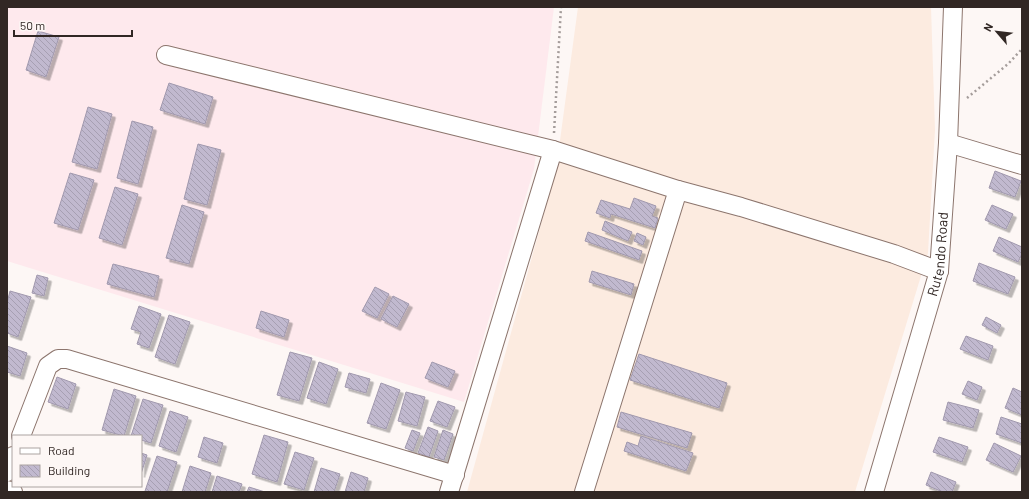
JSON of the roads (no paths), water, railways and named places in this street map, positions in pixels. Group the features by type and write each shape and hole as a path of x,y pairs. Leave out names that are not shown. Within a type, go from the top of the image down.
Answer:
{"street":[{"name":"Rutendo Road","path":"874,492 939,271 948,143 952,7"},
{"path":"166,55 553,150 678,190 741,207 886,251 939,271"},
{"path":"948,143 1022,166"},
{"path":"449,492 553,150"},
{"path":"584,492 678,190"},
{"path":"21,435 48,366 58,359 67,359 455,475"},
{"path":"7,472 12,459"},
{"path":"7,490 13,492"}]}
